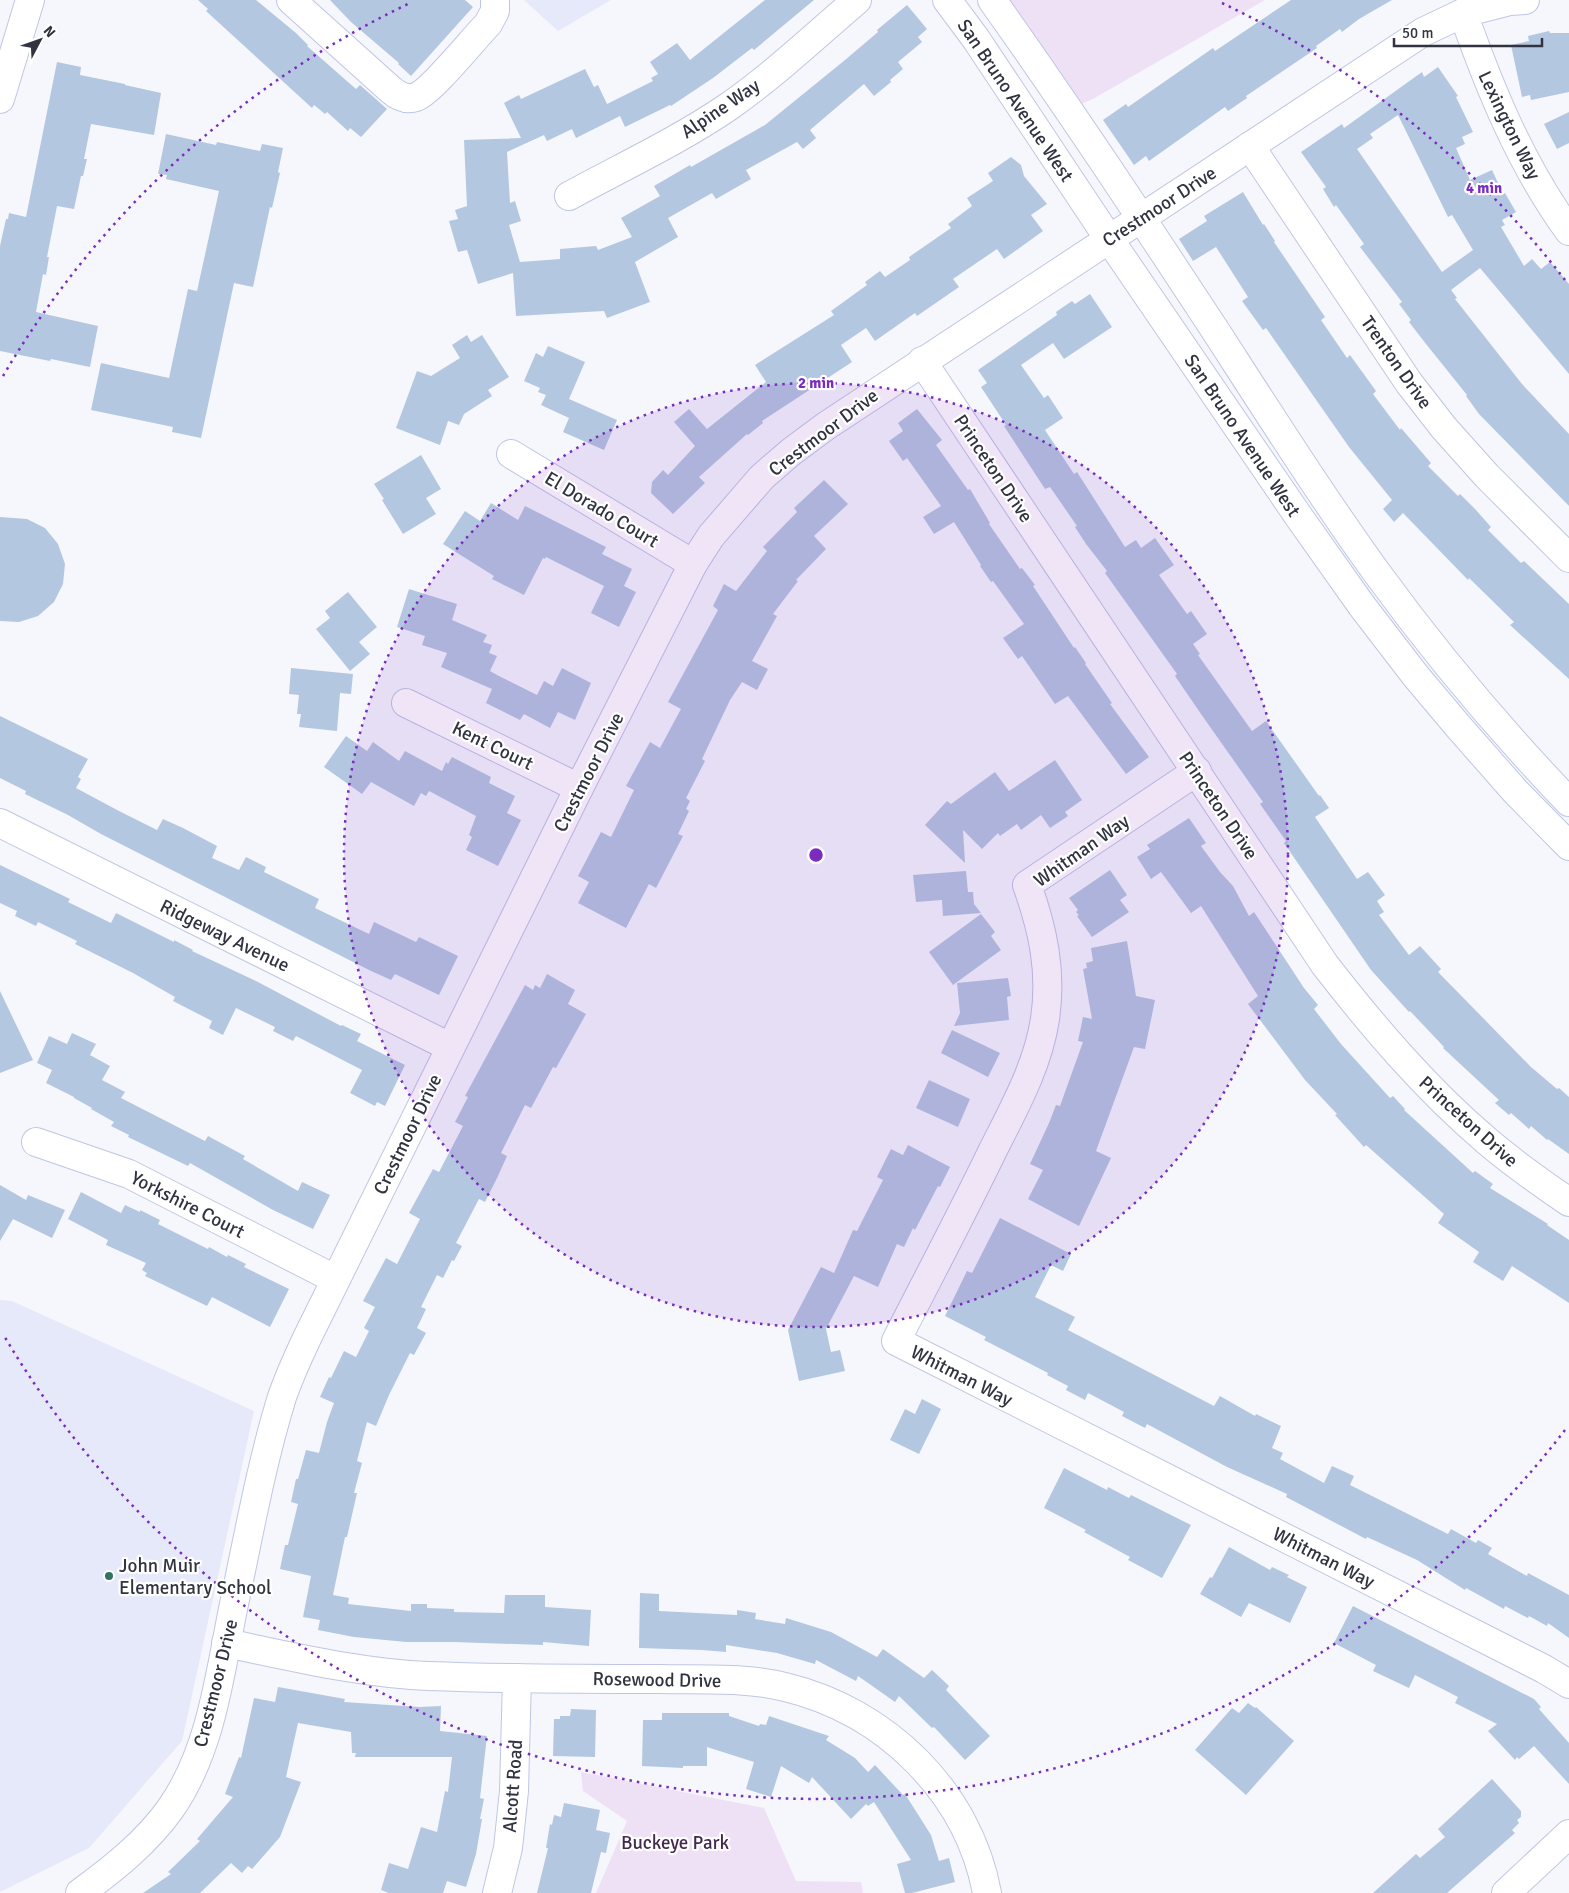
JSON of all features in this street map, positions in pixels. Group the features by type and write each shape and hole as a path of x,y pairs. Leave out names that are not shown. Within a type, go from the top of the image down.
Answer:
{"street":[{"path":"0,99 30,0"},
{"path":"291,0 391,90 405,98 415,97 430,88 488,24 494,11 495,0"},
{"name":"Alpine Way","path":"569,196 695,128 728,106 857,0"},
{"name":"San Bruno Avenue West","path":"947,0 1299,517 1374,623 1471,742 1515,791 1569,846"},
{"name":"San Bruno Avenue West","path":"992,0 1141,219 1321,493 1377,573 1468,690 1569,802"},
{"name":"Crestmoor Drive","path":"80,1893 141,1844 171,1808 192,1770 209,1726 264,1459 280,1404 306,1338 579,788 693,564 711,536 762,477 826,426 922,361 1141,219 1423,32 1462,13 1510,1 1525,0"},
{"name":"Lexington Way","path":"1462,13 1483,69 1507,124 1532,174 1569,231"},
{"name":"Trenton Drive","path":"1250,146 1409,383 1444,428 1487,476 1569,558"},
{"name":"Princeton Drive","path":"922,361 1325,964 1391,1046 1441,1099 1487,1141 1569,1202"},
{"name":"El Dorado Court","path":"511,454 693,564"},
{"name":"Kent Court","path":"406,703 579,788"},
{"name":"Whitman Way","path":"1197,771 1028,885 1045,947 1048,980 1045,1020 1035,1059 1020,1097 896,1341 1544,1669 1569,1684"},
{"name":"Ridgeway Avenue","path":"0,823 450,1047"},
{"name":"Yorkshire Court","path":"36,1142 129,1174 335,1279"},
{"name":"Rosewood Drive","path":"226,1643 348,1668 377,1672 427,1676 735,1680 784,1686 828,1700 868,1722 905,1749 934,1778 960,1818 975,1848 987,1893"},
{"name":"Alcott Road","path":"497,1893 508,1848 514,1791 517,1678"},
{"path":"1506,1893 1569,1834"}],"shaded area":[{"path":"524,0 611,0 558,31"},
{"name":"John Muir Elementary School","path":"0,1300 12,1301 254,1411 182,1741 89,1848 0,1892"}],"green space":[{"path":"989,0 1265,0 1093,99 1067,110"},
{"name":"Buckeye Park","path":"581,1772 764,1808 796,1881 861,1882 863,1893 596,1893 627,1821 583,1791"}],"building":[{"path":"198,0 256,0 296,33 307,46 356,89 360,85 387,109 361,137 350,128 348,131 327,112 325,114 314,105 312,108 206,11 208,9"},
{"path":"330,0 465,0 473,7 411,76 399,63 351,22"},
{"path":"765,0 814,0 754,50 752,48 713,78 671,106 625,127 620,116 576,138 572,129 547,141 544,135 507,152 510,203 515,201 521,221 509,225 520,262 560,259 560,249 596,246 598,250 632,237 621,218 660,196 654,186 765,125 845,60 907,5 927,29 918,37 922,42 898,62 903,69 890,80 891,82 874,96 864,84 810,130 816,138 803,149 797,142 746,170 751,179 716,199 712,193 668,218 678,237 635,262 650,302 607,318 604,311 516,316 513,273 478,284 467,250 458,252 449,221 458,219 455,210 467,206 464,140 521,138 504,103 519,95 521,99 585,69 594,87 598,85 607,104 653,81 651,78 658,74 650,62 677,43 690,60"},
{"path":"1291,0 1392,0 1359,19 1342,32 1340,29 1316,46 1317,48 1246,96 1247,98 1228,111 1225,107 1149,161 1146,156 1134,165 1103,120 1126,104 1128,107 1213,48 1215,51"},
{"path":"1549,31 1550,33 1569,33 1569,92 1531,100 1530,95 1522,97 1511,45 1529,41 1528,36"},
{"path":"57,62 81,67 80,75 161,93 154,135 91,124 84,159 87,159 83,176 81,176 74,209 57,206 47,257 49,257 46,275 43,274 36,312 98,326 90,367 0,351 0,246 9,213 26,217"},
{"path":"1438,67 1458,96 1456,97 1473,132 1462,137 1465,144 1456,148 1470,180 1492,170 1503,194 1505,193 1516,212 1502,220 1505,225 1501,227 1524,266 1532,259 1541,269 1550,262 1569,284 1569,374 1480,268 1451,290 1457,298 1455,299 1522,384 1569,434 1569,506 1479,414 1467,395 1409,322 1411,320 1399,304 1402,302 1360,247 1364,244 1336,205 1334,207 1323,189 1326,187 1301,152 1342,124 1344,128 1422,72 1424,77","holes":["1398,115 1448,217 1452,215 1473,250 1442,272 1357,149 1373,138 1370,134"]},
{"path":"1569,112 1569,143 1557,149 1544,124"},
{"path":"166,134 216,145 217,142 260,151 262,144 283,148 278,172 280,173 272,208 270,207 253,287 234,283 201,438 172,432 173,427 91,410 101,363 169,378 188,289 197,291 219,191 166,179 167,175 158,174"},
{"path":"1011,157 1021,165 1024,176 1047,204 1031,215 1043,231 1004,259 997,249 953,279 959,287 917,316 915,313 875,341 866,328 841,345 852,362 762,421 763,423 747,434 699,477 705,483 673,514 651,493 652,482 663,470 668,475 695,446 674,422 689,409 707,429 766,382 755,365 834,315 831,311 867,285 865,282 880,271 885,277 910,260 909,257 951,228 948,224 972,206 967,198 993,181 988,173"},
{"path":"1243,192 1274,242 1325,317 1321,320 1347,358 1350,355 1376,391 1373,394 1400,430 1401,428 1431,463 1428,466 1458,496 1460,494 1476,510 1491,527 1488,530 1521,563 1524,561 1569,604 1569,679 1510,625 1514,622 1469,578 1468,580 1403,513 1394,522 1383,509 1392,500 1349,447 1266,328 1263,330 1242,301 1248,297 1216,247 1193,261 1179,239 1207,221 1204,216"},
{"path":"1090,294 1112,327 1064,359 1053,343 1021,365 1044,398 1048,395 1063,418 1045,430 1074,474 1077,472 1125,547 1136,540 1141,548 1155,538 1174,565 1159,575 1187,614 1191,611 1207,634 1193,644 1200,654 1198,655 1252,731 1266,721 1320,795 1329,808 1315,817 1357,879 1368,872 1385,895 1377,901 1384,912 1379,915 1409,955 1420,946 1441,969 1438,972 1531,1067 1569,1097 1569,1154 1547,1140 1531,1126 1529,1129 1511,1113 1509,1115 1495,1103 1499,1100 1443,1048 1371,970 1284,843 1286,841 1260,804 1263,802 1175,676 1177,674 1105,573 1107,571 1086,544 1075,527 1077,526 1050,487 1045,489 981,387 987,383 978,370 1057,315 1056,312 1072,301 1075,304"},
{"path":"467,335 471,342 482,335 509,377 488,390 492,396 464,414 459,425 448,421 440,445 396,428 417,371 431,376 460,358 452,345"},
{"path":"548,346 585,362 569,399 617,420 604,450 563,432 569,418 541,405 546,395 538,392 540,388 524,381 536,353 543,357"},
{"path":"917,409 942,440 936,445 968,490 970,489 989,524 1020,569 1022,568 1035,585 1033,586 1112,703 1110,704 1149,757 1126,774 1068,696 1055,704 1022,656 1018,659 1003,638 1024,624 980,566 954,522 934,534 923,517 941,506 907,458 903,461 889,441 903,431 898,423"},
{"path":"421,455 441,489 426,498 436,514 403,534 374,484"},
{"path":"824,480 848,504 814,536 826,549 796,580 798,581 773,614 777,616 752,661 768,669 757,690 742,682 730,700 702,759 705,761 686,798 690,801 686,809 689,811 678,834 683,836 656,888 649,884 626,928 578,903 589,882 578,876 601,832 611,837 634,790 626,786 650,742 660,748 681,709 668,702 718,610 713,606 724,584 736,591 767,551 763,547 797,512 794,508"},
{"path":"491,503 518,520 525,506 606,547 602,554 632,569 624,586 636,592 619,627 591,613 604,586 546,557 545,559 543,558 524,595 492,579 494,576 443,544 465,511 480,521"},
{"path":"0,517 27,519 45,528 58,544 65,564 63,584 54,602 38,616 19,622 0,621"},
{"path":"409,589 457,604 452,620 487,635 483,642 492,645 489,653 497,656 490,671 499,676 537,695 544,681 553,686 562,668 591,683 575,720 558,712 550,728 524,714 520,720 486,703 492,689 441,667 447,653 422,645 425,636 397,627"},
{"path":"348,592 377,627 359,642 370,654 350,671 316,629 330,618 325,611"},
{"path":"291,668 353,674 351,694 340,693 337,731 299,727 301,714 297,714 299,695 289,694"},
{"path":"0,716 88,759 78,777 81,779 76,788 119,811 157,830 163,819 183,828 217,846 212,858 239,870 246,857 266,867 264,872 319,899 315,908 369,934 374,922 416,942 419,937 458,956 439,995 395,974 391,980 369,970 25,794 26,791 0,778"},
{"path":"346,736 367,751 373,742 399,761 405,751 442,771 446,762 448,764 452,757 491,777 489,783 515,796 507,813 521,820 498,866 466,850 472,837 469,835 476,816 429,791 426,796 421,793 414,806 371,782 362,794 324,767"},
{"path":"1055,760 1082,800 1065,812 1068,816 1050,828 1041,815 1021,830 1017,824 1000,836 998,833 982,849 963,830 965,863 925,825 947,801 951,804 995,772 1009,791"},
{"path":"1189,818 1206,843 1201,846 1233,886 1249,916 1254,912 1304,988 1318,1005 1314,1009 1341,1044 1390,1098 1393,1096 1404,1110 1473,1173 1475,1171 1493,1184 1490,1188 1548,1224 1569,1240 1569,1303 1512,1266 1503,1281 1473,1262 1479,1252 1438,1223 1444,1214 1366,1145 1364,1147 1335,1115 1337,1114 1305,1080 1248,1004 1258,996 1201,906 1191,913 1161,872 1151,879 1137,857 1150,849 1147,845"},
{"path":"0,865 70,899 68,902 111,923 116,913 174,942 174,940 192,951 256,981 341,1026 361,1034 357,1041 405,1065 385,1106 377,1102 375,1106 350,1093 362,1070 296,1036 293,1041 273,1031 275,1027 236,1008 223,1035 209,1028 212,1021 173,1001 175,997 133,973 75,944 77,941 38,922 36,926 15,916 17,911 0,903"},
{"path":"1110,870 1127,895 1120,900 1129,912 1092,937 1077,916 1079,915 1076,912 1078,910 1069,898"},
{"path":"966,871 968,892 973,892 974,904 981,913 943,916 942,900 916,902 913,875"},
{"path":"981,914 995,932 991,936 1001,950 953,985 929,952"},
{"path":"1127,941 1136,996 1155,1000 1145,1049 1134,1047 1096,1151 1111,1158 1079,1226 1028,1199 1043,1170 1030,1164 1056,1105 1060,1106 1083,1042 1078,1041 1083,1017 1092,1019 1083,969 1087,968 1086,963 1093,961 1091,948"},
{"path":"547,974 575,990 568,1004 586,1014 556,1068 553,1067 531,1108 525,1105 501,1153 507,1156 485,1202 479,1199 456,1243 462,1246 454,1261 452,1260 443,1278 437,1275 421,1307 426,1309 417,1328 426,1333 414,1355 410,1353 376,1426 367,1422 357,1461 362,1463 354,1493 357,1493 347,1537 345,1537 333,1595 349,1598 348,1604 411,1611 411,1604 427,1604 427,1608 454,1609 454,1612 504,1613 505,1595 545,1595 545,1607 591,1610 589,1646 543,1642 543,1645 406,1642 354,1637 318,1630 320,1620 303,1617 311,1576 280,1569 285,1545 288,1545 298,1504 291,1502 296,1479 298,1479 306,1450 319,1453 334,1403 320,1397 344,1351 356,1357 369,1331 364,1328 375,1307 363,1301 386,1258 397,1264 420,1219 409,1213 433,1169 439,1172 463,1126 455,1122 468,1097 465,1096 525,985 533,990 535,985 540,988"},
{"path":"1008,978 1011,996 1007,997 1009,1020 954,1026 960,1013 957,983"},
{"path":"0,991 33,1060 0,1073"},
{"path":"952,1030 1000,1053 988,1077 941,1053"},
{"path":"72,1033 96,1044 90,1055 110,1066 102,1080 125,1092 121,1098 205,1141 208,1136 245,1156 243,1159 298,1191 302,1182 330,1195 313,1229 273,1210 190,1163 188,1166 128,1137 129,1135 111,1126 114,1122 74,1097 46,1083 52,1070 37,1063 49,1036 67,1044"},
{"path":"929,1080 970,1099 958,1127 916,1108"},
{"path":"908,1145 950,1167 915,1230 913,1228 904,1247 897,1244 878,1287 854,1276 826,1329 831,1352 840,1350 845,1371 799,1381 788,1330 821,1267 834,1273 853,1230 857,1231 883,1180 877,1177 891,1149 903,1155"},
{"path":"0,1185 26,1200 28,1195 65,1210 52,1238 13,1219 0,1241"},
{"path":"81,1192 121,1213 125,1205 140,1212 140,1210 160,1220 158,1224 208,1249 209,1247 227,1257 228,1255 246,1264 244,1267 289,1289 270,1327 212,1297 207,1306 145,1276 147,1273 142,1270 146,1263 106,1245 108,1240 68,1219"},
{"path":"1000,1218 1071,1254 1063,1271 1051,1265 1035,1297 1075,1317 1068,1330 1214,1406 1220,1396 1255,1416 1256,1414 1281,1426 1272,1448 1283,1453 1280,1459 1324,1483 1332,1466 1354,1476 1350,1485 1448,1534 1451,1529 1476,1543 1478,1540 1492,1548 1488,1554 1527,1576 1528,1573 1569,1595 1569,1638 1548,1623 1547,1626 1505,1606 1504,1609 1466,1588 1465,1590 1417,1560 1367,1537 1366,1539 1286,1497 1287,1494 1227,1467 1147,1424 1145,1428 1122,1416 1124,1412 1088,1393 1085,1400 1066,1390 1068,1386 1047,1375 1048,1373 984,1340 986,1337 945,1316 967,1271 972,1273"},
{"path":"922,1399 941,1409 919,1454 890,1440 905,1409 915,1414"},
{"path":"1064,1468 1107,1490 1108,1487 1129,1498 1131,1495 1191,1525 1162,1578 1128,1560 1130,1557 1084,1532 1086,1530 1044,1508"},
{"path":"1229,1547 1270,1570 1272,1567 1289,1575 1287,1577 1307,1587 1290,1623 1249,1603 1241,1617 1200,1594 1210,1577 1212,1578"},
{"path":"640,1593 659,1594 659,1611 737,1615 737,1610 756,1613 755,1619 785,1624 786,1618 831,1632 877,1657 883,1649 924,1678 932,1670 949,1686 946,1690 990,1736 965,1760 934,1727 932,1728 899,1696 895,1702 858,1676 856,1681 816,1660 815,1664 777,1653 726,1645 726,1652 639,1648"},
{"path":"1353,1606 1534,1699 1541,1707 1539,1709 1569,1743 1569,1784 1534,1746 1519,1759 1517,1757 1515,1760 1488,1731 1497,1724 1455,1703 1458,1697 1415,1675 1409,1688 1373,1671 1376,1665 1334,1643"},
{"path":"278,1687 345,1699 344,1702 419,1707 441,1706 440,1731 487,1736 480,1798 484,1799 480,1819 482,1819 476,1854 466,1887 447,1881 443,1893 389,1893 381,1890 389,1863 408,1869 421,1827 437,1832 445,1791 448,1792 452,1757 355,1757 356,1753 352,1753 351,1732 298,1723 286,1777 301,1782 280,1837 252,1869 248,1866 242,1873 231,1863 200,1893 143,1893 171,1874 168,1872 200,1841 197,1839 233,1797 225,1794 239,1757 241,1758 254,1698 275,1702"},
{"path":"1248,1703 1256,1707 1294,1741 1246,1795 1195,1750 1232,1708 1239,1713"},
{"path":"571,1709 596,1710 595,1757 553,1756 554,1719 560,1719 560,1716 570,1716"},
{"path":"662,1713 729,1713 729,1716 759,1726 760,1724 766,1725 769,1716 829,1736 826,1740 855,1758 868,1772 875,1765 903,1795 905,1794 931,1835 939,1861 949,1858 955,1882 912,1893 905,1893 897,1864 911,1860 874,1802 868,1806 866,1804 851,1819 812,1777 809,1783 781,1766 771,1797 746,1789 754,1762 707,1747 707,1766 683,1766 683,1768 642,1766 643,1720 662,1720"},
{"path":"1492,1779 1521,1811 1521,1817 1517,1820 1519,1823 1512,1830 1515,1833 1447,1893 1373,1893 1416,1854 1420,1858 1445,1837 1438,1829"},
{"path":"564,1803 600,1810 596,1830 610,1833 606,1853 601,1852 591,1893 537,1893 548,1848 546,1848 550,1824 552,1825 554,1815 561,1817"}],"place":[{"name":"John Muir Elementary School","path":"109,1576"}]}
